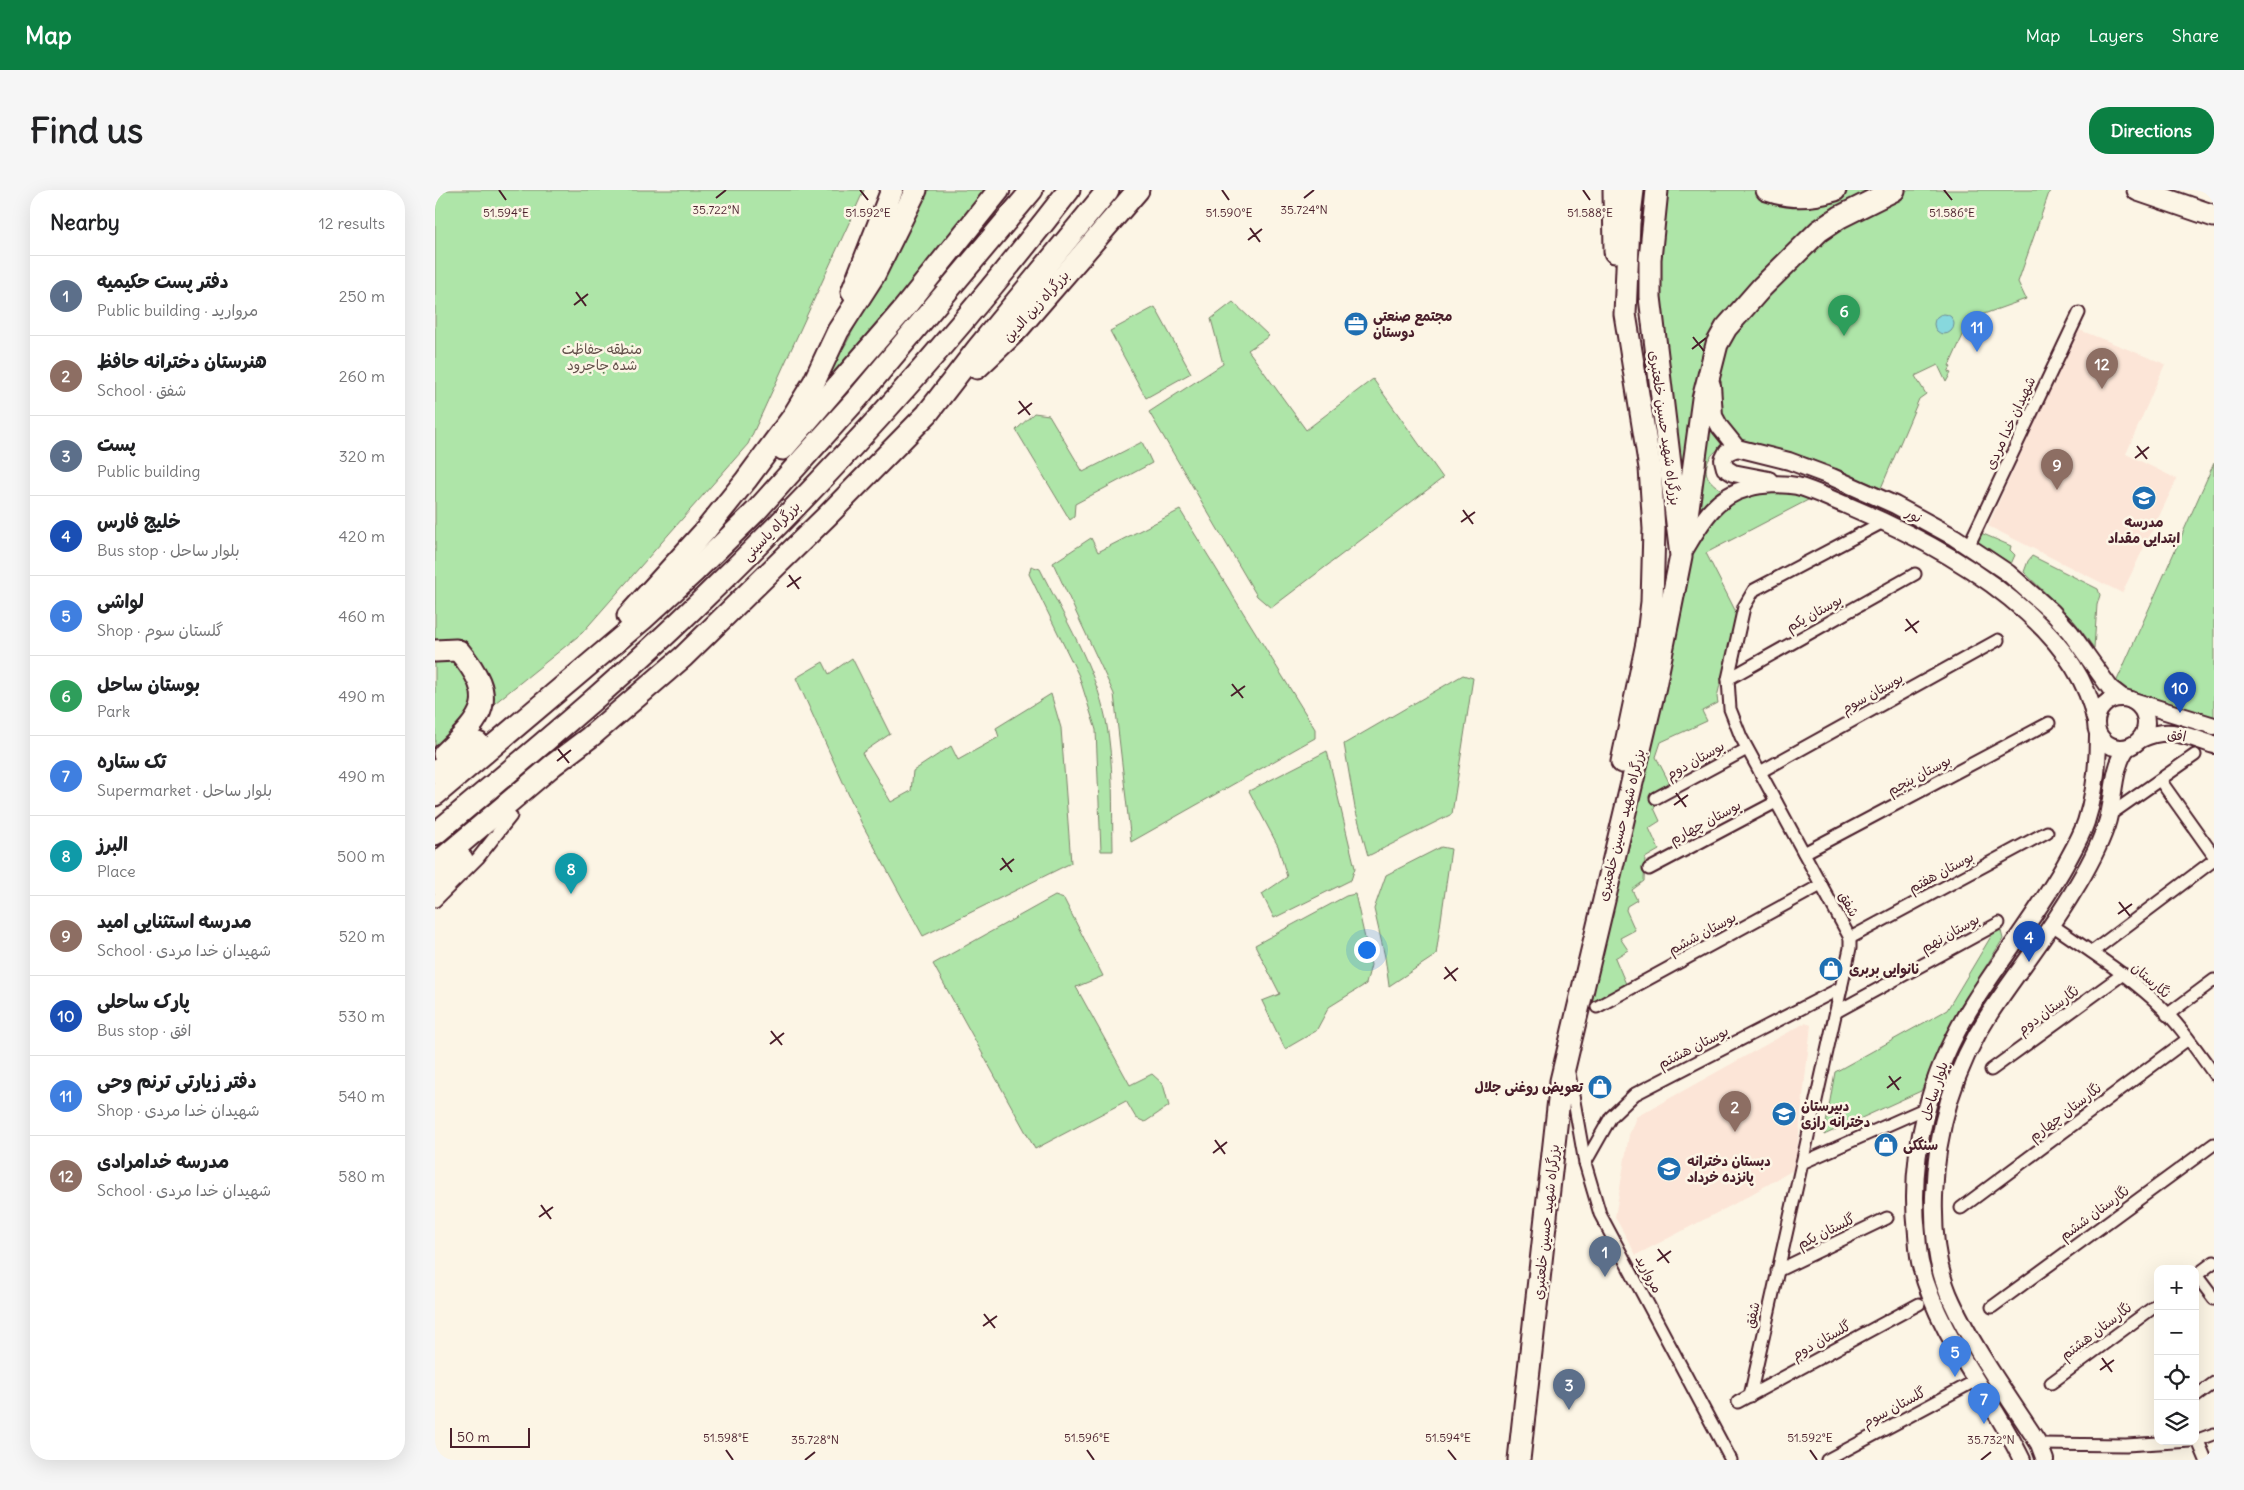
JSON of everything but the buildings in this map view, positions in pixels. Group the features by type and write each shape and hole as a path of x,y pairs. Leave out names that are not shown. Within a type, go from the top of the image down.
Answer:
{"highway":[{"path":"705,531 792,418 814,382 837,331 892,190"},
{"path":"837,331 874,276 916,190"},
{"path":"585,667 619,624 705,531 752,485 829,398 999,190"},
{"name":"بزرگراه یاسینی","path":"435,795 694,572 756,511 857,400 1032,190"},
{"name":"بزرگراه یاسینی","path":"435,834 602,693 701,602 767,536 839,460 966,318 1069,190"},
{"path":"435,864 553,765 591,737 683,657 927,414 978,348 1108,190"},
{"name":"بزرگراه زین الدین","path":"927,414 1018,329 1138,190"},
{"path":"1614,190 1615,260 1625,314"},
{"name":"بزرگراه شهید حسین خلعتبری","path":"1504,1460 1550,1068 1640,683 1652,602 1654,529 1650,468 1625,314 1629,223 1633,190"},
{"name":"بزرگراه شهید حسین خلعتبری","path":"1519,1460 1561,1080 1655,686 1681,556 1650,297 1650,259 1657,190"},
{"path":"1767,190 1786,195 1811,196 1835,190"},
{"path":"1681,556 1703,399 1717,344 1726,328 1747,303 1802,246 1839,217 1894,190"},
{"path":"2137,190 2214,216"},
{"path":"2183,190 2214,206"},
{"path":"435,651 457,650 479,678 482,688 481,708 471,728 435,763"},
{"path":"435,772 568,682"},
{"path":"435,883 558,773 591,737"}],"main road":[{"path":"1711,363 1714,416 1720,427 1737,448 1727,452 1723,460 1725,468 1733,473 1796,486"},
{"name":"نور","path":"1737,448 1789,461 1832,476 1895,505 1968,547 2008,574 2052,612 2075,639 2110,688 2127,699"},
{"name":"نور","path":"1681,556 1706,514 1730,495 1747,488 1796,486 1885,522 1945,554 1997,588 2027,612 2048,633 2075,668 2093,705 2097,728"},
{"path":"1885,522 1895,505"},
{"path":"2116,698 2127,699 2142,710 2145,716 2145,732 2134,744 2110,747 2097,728 2103,705 2116,698"},
{"name":"افق","path":"2127,699 2214,726"},
{"name":"بلوار ساحل","path":"2019,1454 1975,1381 1933,1305 1920,1264 1915,1215 1915,1174 1926,1108 1948,1048 1973,1003 2057,879 2085,824 2098,763 2097,728"},
{"name":"افق","path":"2134,744 2152,734 2165,732 2178,733 2214,745"},
{"name":"بلوار ساحل","path":"2045,1460 2039,1444 1951,1301 1940,1263 1934,1220 1935,1176 1940,1137 1949,1097 1967,1055 1989,1015 2052,925 2089,864 2106,826 2121,756 2134,744"},
{"path":"1926,1108 1949,1097"},
{"path":"2019,1454 2039,1444"}],"street":[{"name":"شهیدان خدا مردی","path":"1968,547 2079,313"},
{"name":"شفق","path":"1750,1396 1850,948 1850,938 1747,749 1730,709 1728,679 1743,607 1754,590 1885,522"},
{"name":"بوستان یکم","path":"1728,679 1915,574"},
{"name":"بوستان سوم","path":"1759,772 1998,640"},
{"name":"بوستان پنجم","path":"1804,854 2049,723"},
{"name":"بوستان دوم","path":"1657,798 1747,749"},
{"path":"2115,811 2195,755"},
{"path":"2092,952 2214,858 2160,780"},
{"name":"بوستان چهارم","path":"1649,869 1776,802"},
{"path":"435,900 478,858 511,816"},
{"name":"بوستان هفتم","path":"1850,938 2047,832"},
{"name":"بوستان ششم","path":"1597,1007 1821,885"},
{"name":"بوستان نهم","path":"1836,1012 1999,923"},
{"name":"نگارستان","path":"2052,925 2123,974 2155,1001 2188,1039 2214,1074"},
{"name":"نگارستان دوم","path":"1991,1070 2123,974"},
{"path":"2167,1015 2214,980"},
{"name":"بوستان هشتم","path":"1585,1163 1611,1117 1635,1094 1841,988"},
{"name":"نگارستان چهارم","path":"1961,1208 2188,1039"},
{"name":"مروارید","path":"1566,1062 1585,1163 1600,1214 1731,1460"},
{"path":"1802,1164 1926,1108"},
{"name":"نگارستان ششم","path":"1991,1306 2214,1144"},
{"name":"گلستان یکم","path":"1777,1271 1887,1218"},
{"path":"2199,1273 2214,1262"},
{"path":"2199,1279 2214,1299"},
{"name":"گلستان دوم","path":"1738,1402 1919,1304"},
{"name":"نگارستان هشتم","path":"2051,1383 2154,1307"},
{"name":"گلستان سوم","path":"1827,1460 1975,1381"},
{"path":"2199,1394 2214,1383"},
{"path":"2199,1440 2214,1434"},
{"path":"2039,1444 2154,1443"},
{"path":"2197,1445 2206,1460"}],"shaded area":[{"path":"2077,329 2165,364 2126,454 2177,479 2122,593 1988,526"},
{"path":"1805,1023 1811,1025 1795,1169 1734,1204 1636,1255 1615,1217 1629,1135 1636,1117"}],"green space":[{"name":"منطقه حفاظت شده جاجرود","path":"435,190 864,190 748,444 582,633 444,744 435,758"},
{"path":"925,190 991,190 797,420 846,344"},
{"path":"1665,190 1760,190 1835,194 1846,190 1883,190 1732,313 1685,499 1662,340 1659,247"},
{"path":"1905,190 2050,190 2018,282 2026,299 1967,320 1964,333 1949,366 1951,367 1948,372 1951,373 1946,382 1938,365 1915,376 1926,394 1919,399 1881,488 1808,458 1738,439 1718,412 1715,384 1720,353 1785,269 1869,207"},
{"path":"1233,302 1269,336 1248,350 1306,430 1373,379 1443,478 1271,608 1257,596 1149,412 1223,364 1211,319"},
{"path":"1155,307 1191,373 1146,398 1110,331"},
{"path":"1707,394 1728,446 1713,453 1707,463 1707,474 1712,483 1725,492 1697,517"},
{"path":"1034,413 1049,415 1083,472 1142,442 1152,463 1075,504 1074,517 1070,520 1016,430"},
{"path":"2214,463 2214,723 2114,687"},
{"path":"1750,491 1794,492 1810,499 1706,553 1737,614 1717,697 1718,703 1702,711 1707,721 1661,742 1656,757 1669,782 1654,808 1660,821 1649,828 1659,850 1645,858 1644,881 1632,890 1637,900 1627,906 1626,910 1635,930 1620,938 1628,950 1615,958 1626,984 1584,1007 1688,560 1706,520"},
{"path":"1180,510 1315,729 1315,738 1131,842 1114,694 1053,563 1091,538 1098,552"},
{"path":"1981,533 2011,546 2010,550 2015,555 2011,564 1977,541"},
{"path":"2032,556 2098,589 2100,595 2097,605 2094,648 2075,622 2024,572"},
{"path":"1031,566 1040,569 1087,662 1101,700 1109,736 1113,851 1101,851 1096,730 1079,676 1029,574"},
{"path":"852,658 890,734 862,753 891,802 911,791 913,771 951,746 958,760 999,737 996,728 1051,694 1061,728 1071,863 923,936 861,822 796,678 823,662 829,674"},
{"path":"1463,675 1473,678 1452,814 1368,856 1355,808 1344,744"},
{"path":"1327,751 1355,868 1351,880 1274,918 1262,894 1287,877 1278,846 1249,791"},
{"path":"1441,847 1451,849 1436,955 1389,986 1385,957 1374,909 1386,875"},
{"path":"1355,894 1371,965 1366,984 1329,1007 1316,1031 1285,1049 1262,1001 1280,994 1255,945 1346,896"},
{"path":"1055,896 1064,899 1103,976 1076,987 1130,1085 1152,1074 1163,1084 1169,1106 1145,1122 1136,1118 1126,1101 1035,1149 933,964"},
{"path":"1999,923 2003,939 1955,1015 1921,1091 1824,1135 1835,1072 1947,1010"}],"water":[{"path":"1944,314 1951,317 1954,324 1951,331 1944,334 1937,331 1934,324 1937,317"}],"place":[{"name":"مجتمع صنعتی دوستان","path":"1356,324"},
{"name":"بوستان ساحل","path":"1844,336"},
{"name":"دفتر زیارتی ترنم وحی","path":"1977,352"},
{"name":"مدرسه خدامرادی","path":"2102,389"},
{"name":"مدرسه استثنایی امید","path":"2057,490"},
{"name":"مدرسه ابتدایی مقداد","path":"2144,498"},
{"name":"پارک ساحلی","path":"2180,713"},
{"name":"البرز","path":"571,894"},
{"name":"خلیج فارس","path":"2029,962"},
{"name":"نانوایی بربری","path":"1831,969"},
{"name":"تعویض روغنی جلال","path":"1600,1087"},
{"name":"دبیرستان دخترانه رازی","path":"1784,1114"},
{"name":"هنرستان دخترانه حافظ","path":"1735,1132"},
{"name":"سنگکی","path":"1886,1145"},
{"name":"دبستان دخترانه پانزده خرداد","path":"1669,1169"},
{"name":"دفتر پست حکیمیه","path":"1605,1277"},
{"name":"لواشی","path":"1955,1377"},
{"name":"پست","path":"1569,1410"},
{"name":"تک ستاره","path":"1984,1424"}]}
